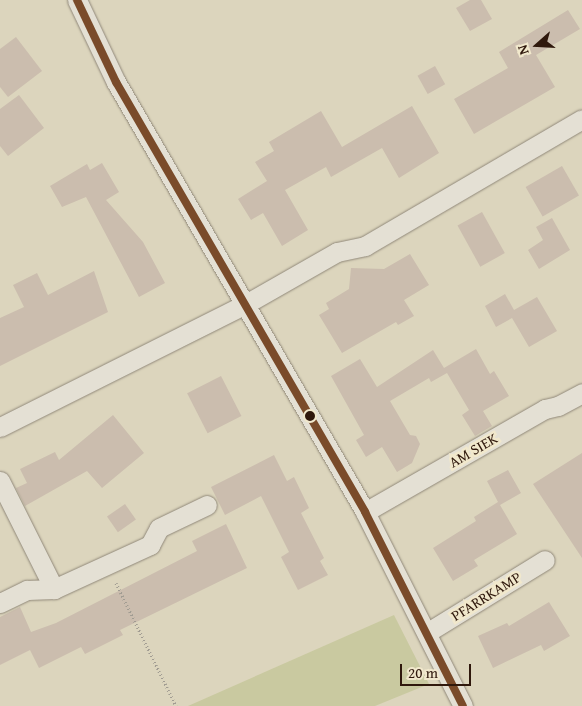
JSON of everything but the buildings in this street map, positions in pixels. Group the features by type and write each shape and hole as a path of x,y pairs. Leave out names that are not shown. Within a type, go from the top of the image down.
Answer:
{"street":[{"path":"77,0 116,82 365,512 428,632 463,706"},
{"path":"0,427 244,305 337,252 366,246 582,119"},
{"name":"AM SIEK","path":"365,512 544,409 558,406 582,393"},
{"path":"0,481 54,589"},
{"path":"0,603 27,590 54,589 150,545 159,528 207,505"},
{"name":"PFARRKAMP","path":"428,632 545,560"}],"path":[{"path":"107,565 176,706"}],"green space":[{"path":"394,615 429,684 375,706 188,706"}],"transit line":[{"path":"77,0 116,82 365,512 463,706"}]}
